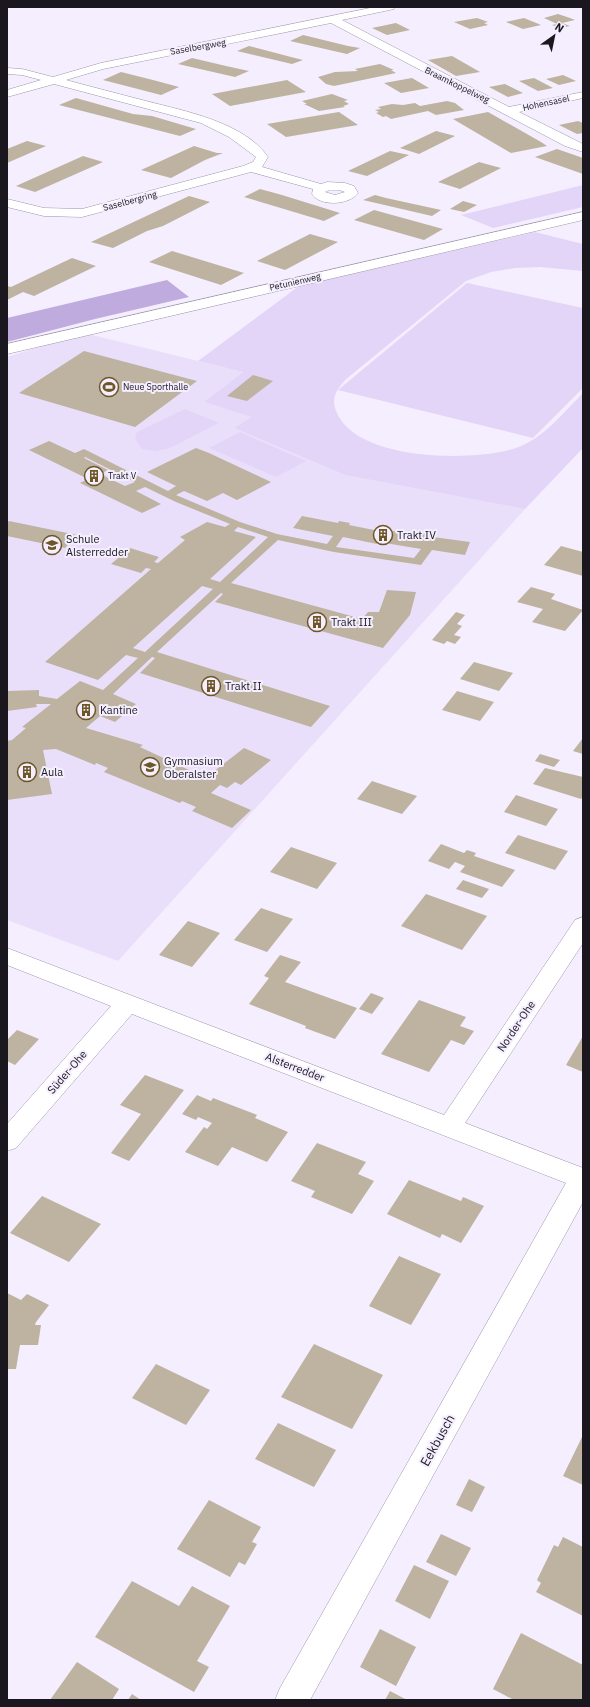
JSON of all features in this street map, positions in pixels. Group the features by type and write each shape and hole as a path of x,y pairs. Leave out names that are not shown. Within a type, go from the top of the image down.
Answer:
{"street":[{"name":"Saselbergweg","path":"7,94 101,66 333,20 390,7"},
{"name":"Braamkoppelweg","path":"333,20 423,69 569,143 583,148"},
{"path":"7,71 22,72 212,122 233,134 262,154 261,162 251,168"},
{"name":"Hohensasel","path":"508,111 583,95"},
{"path":"251,168 322,188"},
{"name":"Saselbergring","path":"7,203 58,215 82,213 251,168"},
{"name":"Petunienweg","path":"7,349 583,216"},
{"name":"Norder-Ohe","path":"449,1127 583,925"},
{"name":"Alsterredder","path":"7,956 582,1179"},
{"name":"Süder-Ohe","path":"7,1141 128,1002"},
{"name":"Eekbusch","path":"292,1700 582,1179"}],"shaded area":[{"path":"583,185 583,207 493,228 461,215"},
{"path":"535,232 583,244 583,271 540,267 515,268 491,272 466,281 345,380 334,397 336,411 339,417 352,432 371,442 395,450 448,456 497,452 526,444 552,425 583,393 583,448 525,509 345,475 234,428 251,417 204,402 243,372 198,361 299,286"},
{"path":"167,280 189,297 95,319 7,342 7,318"},
{"path":"467,283 583,308 583,388 533,438 338,390"},
{"name":"Gymnasium Oberalster","path":"84,333 243,372 204,402 251,417 234,428 345,475 525,509 118,961 7,920 7,357"},
{"path":"185,409 219,423 170,448 157,451 142,449 135,438 137,432"},
{"path":"240,432 306,461 276,477 209,448"}],"building":[{"path":"558,14 575,20 562,23 570,26 560,28 552,25 557,24 544,18"},
{"path":"477,18 488,22 484,23 488,25 470,29 454,22"},
{"path":"524,18 541,25 523,29 506,22"},
{"path":"396,23 410,30 387,35 372,28"},
{"path":"303,35 360,48 347,54 290,41"},
{"path":"249,46 303,60 292,64 237,51"},
{"path":"452,56 480,72 456,76 428,60"},
{"path":"192,58 249,71 235,77 178,64"},
{"path":"380,64 394,70 391,70 396,73 334,86 326,84 318,77 335,72 358,71 355,69"},
{"path":"121,72 179,87 161,95 103,80"},
{"path":"563,75 576,81 559,85 546,79"},
{"path":"412,78 429,88 401,93 384,83"},
{"path":"534,78 553,88 538,91 519,81"},
{"path":"287,80 306,92 230,106 212,94"},
{"path":"505,84 523,93 508,97 489,87"},
{"path":"332,94 348,100 344,101 349,104 343,106 345,107 319,111 304,104 307,104 302,101"},
{"path":"76,98 133,114 152,116 196,129 180,136 59,105"},
{"path":"447,101 455,103 464,110 436,115 428,111 391,119 386,116 383,117 376,113 379,112 375,110 381,109 378,107 392,104 403,105 415,103 420,106"},
{"path":"339,112 358,125 286,137 267,124"},
{"path":"488,112 547,146 511,153 453,119"},
{"path":"578,121 583,123 583,133 577,134 559,125"},
{"path":"436,131 455,136 419,154 400,148"},
{"path":"27,141 46,146 7,163 7,149"},
{"path":"194,146 217,153 223,153 205,160 171,178 141,170"},
{"path":"557,149 583,158 583,174 535,157"},
{"path":"390,151 409,155 367,176 348,171"},
{"path":"83,156 103,162 35,192 16,186"},
{"path":"479,162 501,168 460,189 438,182"},
{"path":"260,189 340,213 324,221 244,197"},
{"path":"375,195 441,210 432,216 363,200"},
{"path":"189,196 210,202 163,226 147,231 113,248 91,242"},
{"path":"463,201 477,205 464,212 450,209"},
{"path":"374,210 443,229 424,240 354,220"},
{"path":"310,234 338,242 285,270 257,261"},
{"path":"172,251 244,273 221,285 149,262"},
{"path":"72,258 96,266 34,296 23,292 7,300 7,286 11,287"},
{"name":"Neue Sporthalle","path":"84,351 197,381 135,427 19,393"},
{"path":"253,375 273,381 247,401 227,396"},
{"path":"49,441 75,453 84,449 168,491 176,486 147,472 196,448 271,482 237,500 223,493 207,501 184,491 176,495 240,522 277,534 327,544 333,536 293,528 302,516 338,523 339,521 350,523 349,525 384,532 385,530 421,535 422,533 435,535 433,537 470,542 465,555 432,550 421,565 334,552 278,540 231,583 362,619 368,612 379,612 387,590 416,592 410,615 383,648 215,602 223,594 221,593 157,652 330,706 311,727 140,673 155,658 152,657 113,694 136,704 115,722 100,716 86,728 143,745 140,747 208,779 216,773 213,772 244,748 271,760 241,785 235,782 227,788 220,785 211,793 251,810 232,828 192,811 196,807 182,801 180,803 104,772 108,768 96,763 95,765 56,749 43,750 52,794 7,800 7,741 12,740 26,728 22,727 51,704 36,704 37,707 7,711 7,691 39,690 39,696 57,699 80,681 103,690 138,658 126,655 98,680 45,662 151,569 146,568 141,573 111,564 130,548 159,557 154,562 158,563 185,540 180,537 207,522 225,527 230,524 176,502 145,487 136,491 161,504 142,513 80,483 88,479 29,450","holes":["85,457 135,482 125,486 100,474 108,470 84,458","238,527 268,537 220,582 210,579 256,537 234,531","343,537 377,544 379,542 421,549 414,558 336,547","202,586 213,589 145,652 133,648"]},
{"path":"9,521 77,535 65,548 7,536 7,523"},
{"path":"561,546 583,552 583,576 544,565"},
{"path":"531,587 555,594 551,599 583,610 565,631 532,622 543,609 517,602"},
{"path":"456,612 465,615 457,624 462,626 454,635 461,637 455,644 447,641 444,644 432,640"},
{"path":"474,662 513,673 499,691 460,679"},
{"path":"457,691 494,702 480,721 442,710"},
{"path":"583,738 583,754 573,751"},
{"path":"540,754 560,760 554,767 535,761"},
{"path":"545,768 583,777 583,797 581,799 533,784"},
{"path":"372,781 417,796 402,814 357,799"},
{"path":"516,795 558,809 546,826 504,812"},
{"path":"518,835 568,851 555,870 505,853"},
{"path":"441,844 464,853 467,850 476,853 474,856 515,870 502,887 460,872 465,866 455,862 449,869 428,861"},
{"path":"291,847 337,863 317,889 270,872"},
{"path":"463,880 489,889 482,898 456,889"},
{"path":"426,894 487,916 462,950 401,926"},
{"path":"261,908 293,919 267,952 234,940"},
{"path":"188,921 220,933 192,967 159,955"},
{"path":"280,955 301,962 285,982 357,1008 335,1039 249,1004 269,978 264,976"},
{"path":"371,993 384,998 372,1014 359,1009"},
{"path":"419,1000 466,1017 460,1026 474,1031 464,1045 451,1040 429,1072 381,1054"},
{"path":"17,1030 39,1039 15,1065 7,1061 7,1040"},
{"path":"583,1036 583,1072 566,1065"},
{"path":"145,1075 184,1090 129,1161 111,1153 141,1114 120,1105"},
{"path":"197,1095 211,1101 213,1098 257,1115 255,1118 288,1132 267,1162 232,1147 218,1166 185,1152 204,1127 207,1129 212,1123 198,1117 196,1120 182,1114"},
{"path":"317,1143 366,1162 358,1174 374,1181 352,1214 311,1197 315,1191 291,1181"},
{"path":"409,1180 461,1201 463,1197 484,1206 461,1243 442,1234 440,1238 387,1214"},
{"path":"42,1196 101,1224 69,1262 10,1233"},
{"path":"399,1256 441,1274 411,1325 369,1306"},
{"path":"7,1293 21,1300 27,1294 49,1305 35,1325 41,1325 38,1345 20,1345 16,1369 7,1369"},
{"path":"314,1344 383,1375 352,1429 281,1397"},
{"path":"156,1364 210,1390 186,1425 132,1398"},
{"path":"278,1423 336,1450 314,1487 255,1459"},
{"path":"583,1435 583,1485 563,1476"},
{"path":"469,1479 485,1487 472,1512 456,1505"},
{"path":"209,1500 261,1527 252,1542 257,1544 245,1565 239,1562 230,1577 177,1549"},
{"path":"441,1534 471,1548 456,1576 426,1562"},
{"path":"563,1537 583,1547 583,1616 536,1592 541,1583 537,1580 554,1545 558,1547"},
{"path":"414,1565 449,1581 430,1619 395,1601"},
{"path":"132,1581 179,1606 192,1586 230,1606 197,1661 209,1667 194,1692 95,1637"},
{"path":"380,1629 416,1647 396,1686 360,1667"},
{"path":"521,1633 583,1665 583,1700 514,1700 493,1689"},
{"path":"77,1662 119,1689 112,1700 50,1700"},
{"path":"390,1691 407,1700 385,1700"},
{"path":"132,1694 141,1700 128,1700"}],"place":[{"name":"Neue Sporthalle","path":"109,387"},
{"name":"Trakt V","path":"94,476"},
{"name":"Trakt IV","path":"383,535"},
{"name":"Schule Alsterredder","path":"52,545"},
{"name":"Trakt III","path":"317,622"},
{"name":"Trakt II","path":"211,686"},
{"name":"Kantine","path":"86,710"},
{"name":"Gymnasium Oberalster","path":"150,767"},
{"name":"Aula","path":"27,772"}]}
